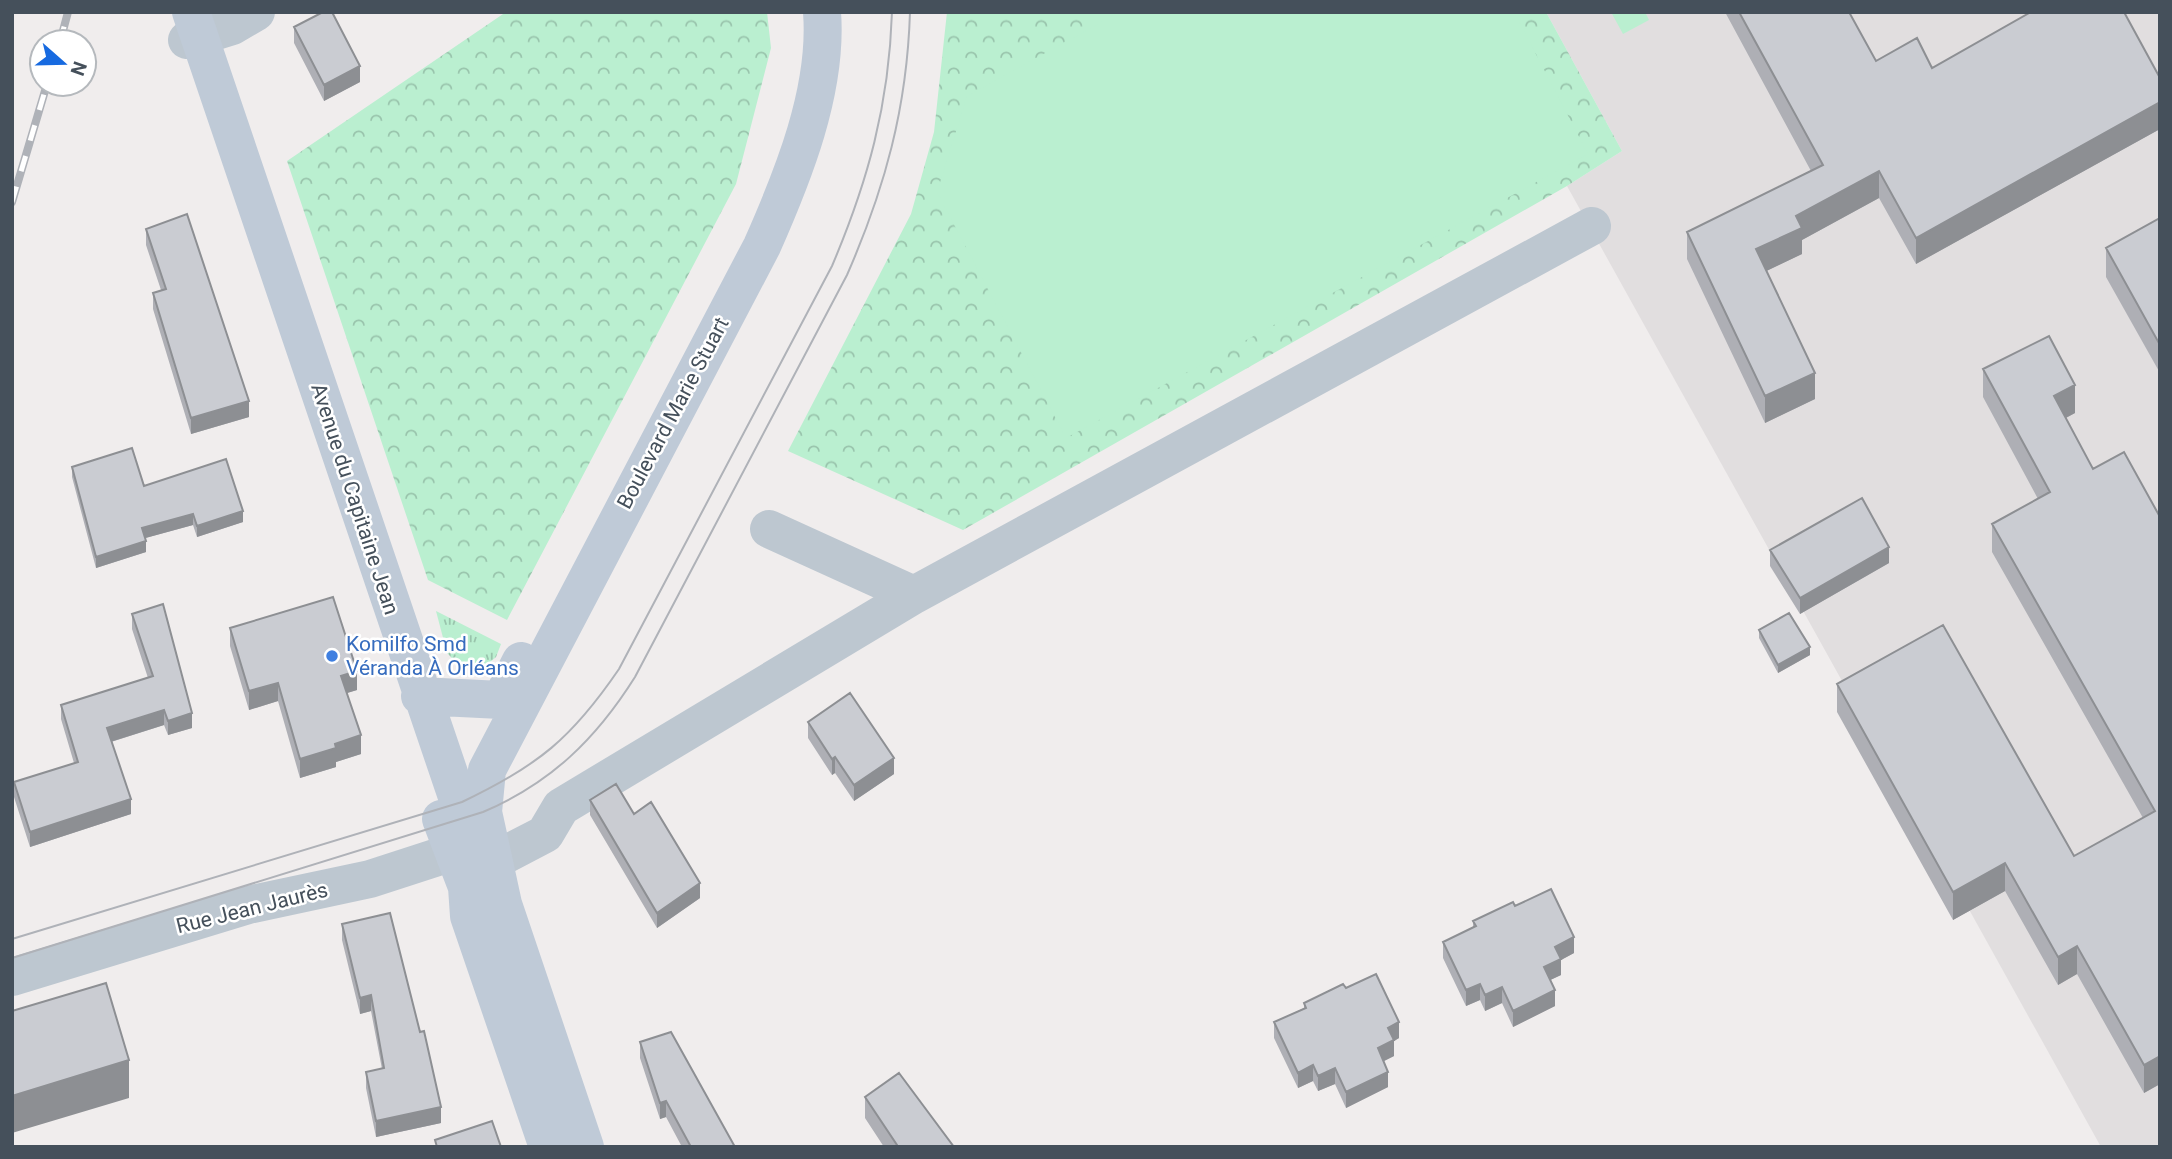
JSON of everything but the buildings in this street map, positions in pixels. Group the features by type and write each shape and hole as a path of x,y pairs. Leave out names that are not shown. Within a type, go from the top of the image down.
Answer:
{"main road":[{"path":"472,827 501,700 737,247 770,175 796,80 799,12"},
{"name":"Boulevard Marie Stuart","path":"472,827 487,771 762,246 792,178 814,98 822,12"},
{"name":"Avenue du Capitaine Jean","path":"188,25 265,223 420,696 503,904 585,1147"},
{"name":"Avenue du Capitaine Jean","path":"188,25 383,655 472,827 483,881 485,910 565,1147"},
{"path":"420,696 501,700"},
{"name":"Avenue du Capitaine Jean","path":"472,827 467,887 469,916 548,1147"}],"street":[{"path":"188,25 232,26 256,12"},
{"name":"Rue Jean Jaurès","path":"12,976 248,905 370,879 472,827 545,834 561,807 914,595 1592,226"},
{"path":"769,529 914,595"}],"shaded area":[{"path":"1546,12 2160,12 2160,1147 2101,1147 1567,186 1622,151"}],"green space":[{"path":"506,12 767,12 771,48 736,184 507,620 428,580 287,161"},
{"path":"947,12 1546,12 1622,151 1567,186 963,530 788,451 911,214 934,132"},
{"path":"1120,12 1514,12 1588,154 1066,438 937,192 967,96"},
{"path":"1611,12 1645,12 1649,20 1623,34"},
{"path":"436,611 501,644 496,657 483,668 460,666 447,653"}],"tram line":[{"path":"12,939 462,802 512,776 569,732 619,669 832,266 856,204 874,142 886,79 892,12"},
{"path":"12,958 483,812 551,773 588,739 635,677 847,275 872,211 892,147 904,81 910,12"}],"railway":[{"path":"64,28 68,12"},
{"path":"12,202 43,98"}],"place":[{"name":"Komilfo Smd Véranda À Orléans","path":"332,656"}]}
